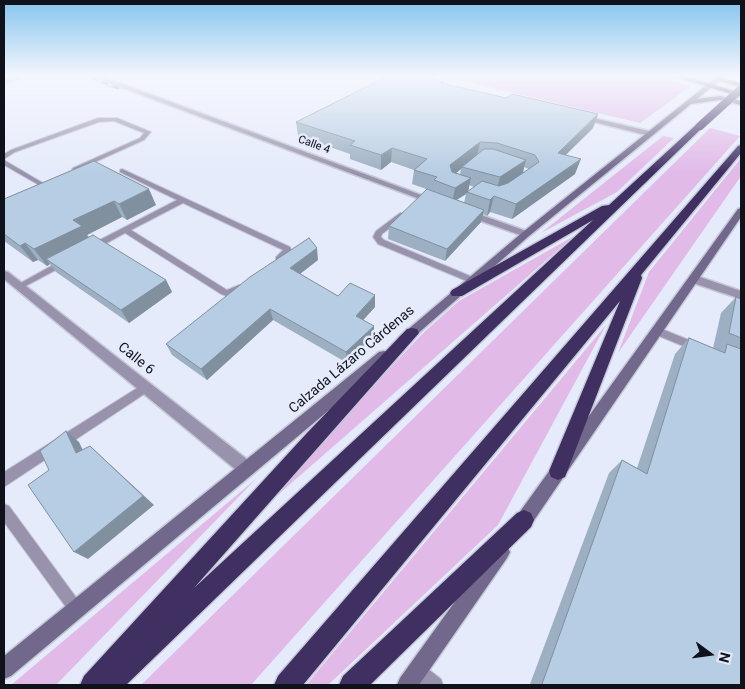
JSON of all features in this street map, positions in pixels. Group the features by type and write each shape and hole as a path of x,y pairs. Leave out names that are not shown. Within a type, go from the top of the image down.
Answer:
{"highway":[{"path":"108,685 719,108"},
{"path":"287,685 741,148"},
{"path":"457,293 627,196"},
{"path":"558,471 640,266"},
{"path":"93,685 307,446 412,333"},
{"path":"352,685 524,520"}],"main road":[{"name":"Calzada Lázaro Cárdenas","path":"4,669 412,333 526,234 682,108"},
{"path":"412,678 741,211"}],"street":[{"name":"Calle 4","path":"181,108 444,205"},
{"path":"574,116 650,134"},
{"path":"463,211 526,234"},
{"name":"Calle 6","path":"4,274 247,469"},
{"path":"694,279 741,295"}],"lane":[{"path":"4,157 13,151 98,120 115,119 148,132 142,139 66,173"},
{"path":"4,162 37,186 49,180"},
{"path":"122,172 287,248 288,252 271,265"},
{"path":"89,249 183,200"},
{"path":"404,214 379,233 377,237 381,242 472,280"},
{"path":"125,230 224,292 232,293 249,281"},
{"path":"19,286 72,258"},
{"path":"657,331 708,352"},
{"path":"4,481 8,476 145,388"},
{"path":"4,511 76,610"},
{"path":"412,678 435,685"}],"shaded area":[{"path":"577,108 660,108 640,123"},
{"path":"710,128 740,136 251,685 141,685"},
{"path":"663,136 674,138 617,192 541,233"},
{"path":"741,158 741,176 618,353 649,272"},
{"path":"574,236 248,521 422,334 459,301"},
{"path":"606,325 498,525 328,685 306,685"},
{"path":"257,478 56,685 11,685"}],"building":[{"path":"324,108 573,108 598,114 558,153 581,159 516,204 494,196 490,200 467,192 482,181 499,186 508,183 539,162 535,155 497,143 480,142 450,165 452,172 471,178 455,188 434,180 437,177 414,170 427,159 392,148 381,155 350,145 355,141 296,122"},
{"path":"484,149 493,149 526,160 500,177 462,167"},
{"path":"94,161 149,189 119,204 114,201 73,220 82,226 34,249 25,243 20,246 4,234 4,199"},
{"path":"427,189 484,210 447,249 389,226"},
{"path":"93,235 166,280 121,310 46,259"},
{"path":"309,238 317,248 290,268 338,296 350,283 375,295 356,316 374,326 346,352 270,309 201,369 166,344 250,277"},
{"path":"736,297 741,299 741,338 729,333"},
{"path":"689,338 725,353 727,344 741,349 741,685 542,684 622,460 647,474"},
{"path":"66,431 76,453 90,446 143,496 74,552 28,485 49,470 40,451"}]}
